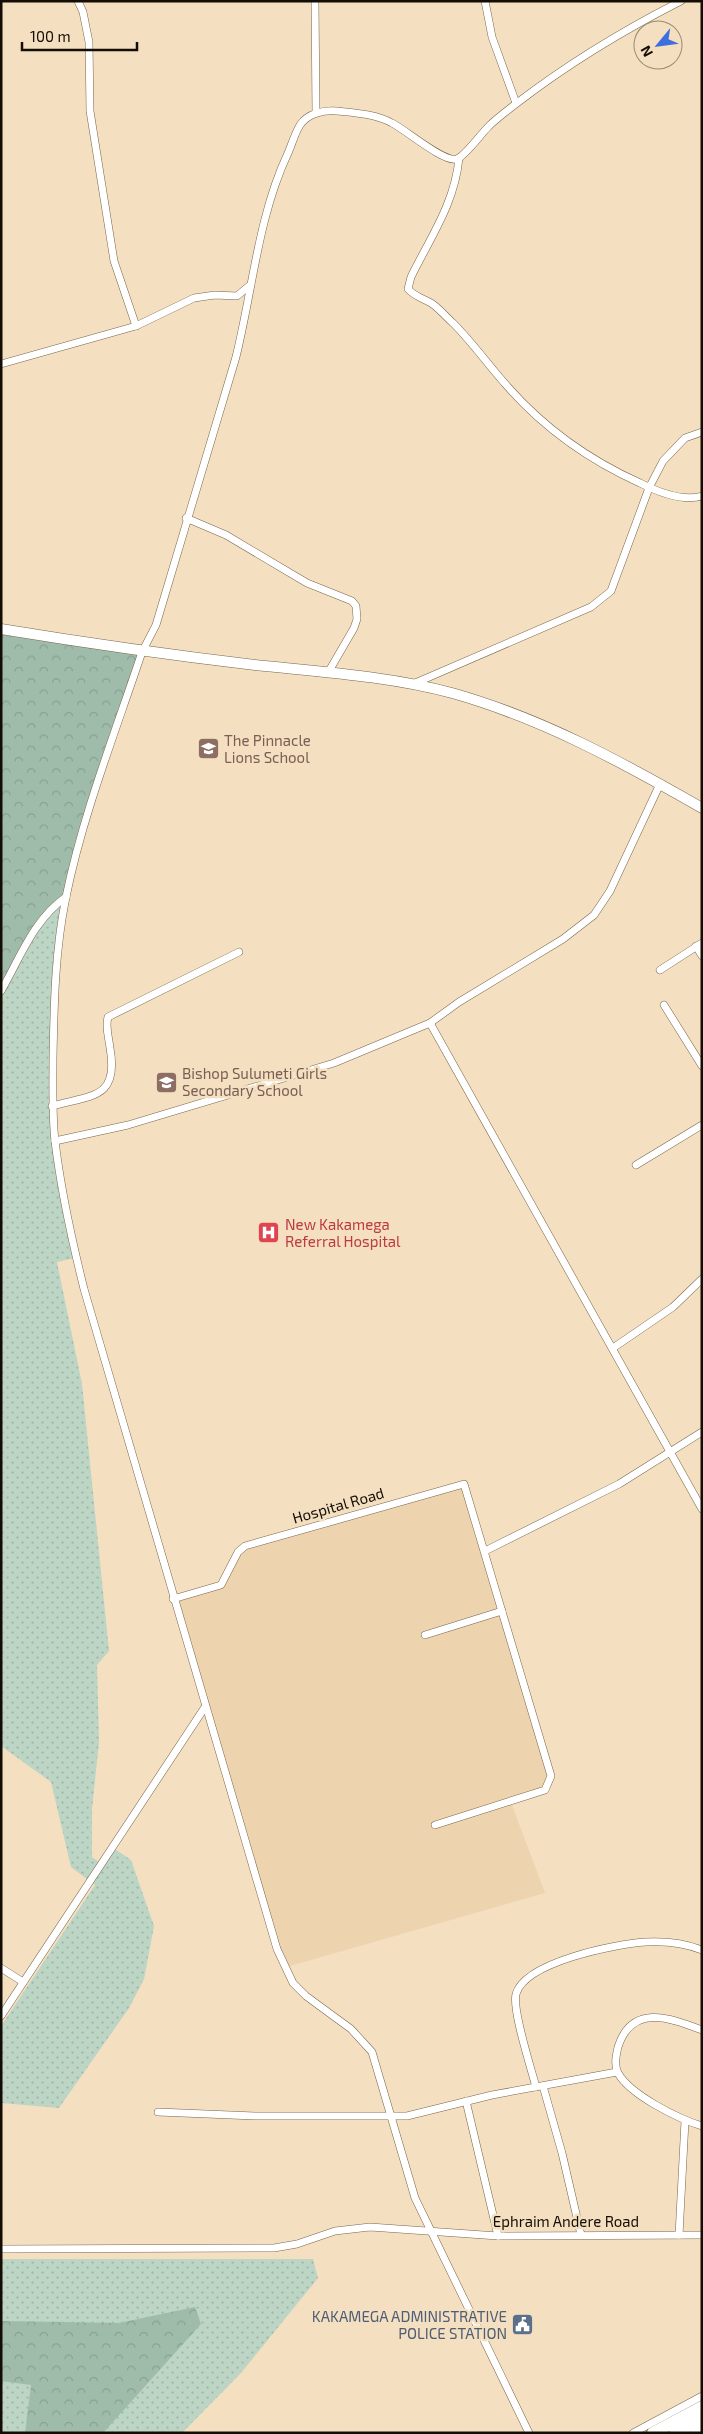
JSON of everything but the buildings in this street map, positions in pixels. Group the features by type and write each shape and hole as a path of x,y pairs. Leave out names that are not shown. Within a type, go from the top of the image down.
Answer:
{"highway":[{"path":"653,2433 702,2407"},
{"path":"675,2433 702,2419"}],"main road":[{"path":"1,629 142,652 329,671 413,684 493,706 559,732 702,808"}],"street":[{"path":"78,1 83,12 90,42 90,111 114,261 136,326"},
{"path":"315,1 316,113"},
{"path":"485,1 492,37 516,104"},
{"path":"529,2433 431,2231 410,2183 377,2065 364,2041 306,1996 288,1976 278,1949 173,1599 84,1290 64,1200 52,1106 57,946 66,897 81,836 142,652 156,625 186,518 236,357 247,312 249,286 265,212 280,168 301,124 316,113 329,111 373,115 409,132 451,160 459,158 490,125 546,82 648,18 681,1"},
{"path":"459,158 457,178 448,208 411,277 408,290 432,304 446,316 470,340 509,388 558,435 595,461 649,488 679,497 702,496"},
{"path":"1,364 136,326 194,298 215,295 237,296 249,286"},
{"path":"413,684 591,607 612,591 658,468 674,447 685,438 702,432"},
{"path":"186,518 226,535 307,582 342,596 356,606 357,619 354,628 329,671"},
{"path":"55,1141 128,1125 334,1063 430,1023 459,1002 563,938 594,915 610,891 660,784"},
{"path":"1,991 36,927 50,908 66,897"},
{"path":"660,970 699,944 702,956"},
{"path":"52,1106 98,1093 110,1082 113,1070 107,1028 108,1017 239,952"},
{"path":"664,1005 702,1066"},
{"path":"430,1023 702,1509"},
{"path":"636,1164 702,1125"},
{"path":"613,1348 673,1307 702,1279"},
{"path":"435,1825 545,1790 552,1776 484,1551 619,1484 702,1432"},
{"name":"Hospital Road","path":"173,1599 221,1585 238,1552 245,1546 464,1484 484,1551"},
{"path":"425,1635 502,1611"},
{"path":"1,2016 205,1707"},
{"path":"581,2234 562,2153 539,2086 518,2013 516,1995 522,1981 535,1972 578,1955 614,1946 645,1942 667,1942 702,1950"},
{"path":"1,1968 23,1982"},
{"path":"702,2030 659,2016 643,2018 632,2025 620,2043 615,2059 618,2072 636,2091 685,2121 702,2126"},
{"path":"158,2112 255,2116 391,2114 407,2116 466,2101 618,2072"},
{"path":"466,2101 498,2236"},
{"path":"679,2235 685,2121"},
{"name":"Ephraim Andere Road","path":"1,2249 274,2248 297,2244 334,2230 370,2227 498,2236 581,2234 702,2235"},
{"path":"633,2433 702,2396"},
{"path":"694,2433 702,2429"}],"shaded area":[{"path":"464,1485 550,1775 545,1788 510,1800 545,1893 283,1968 174,1600 217,1588 242,1549"}],"green space":[{"path":"1,629 141,652 63,894 51,908 1,989"},
{"path":"63,894 51,1003 52,1115 75,1258 57,1262 82,1384 109,1651 97,1665 99,1742 92,1809 92,1857 102,1864 112,1847 131,1860 154,1926 144,1979 129,2008 59,2108 1,2103 1,2026 95,1885 71,1867 51,1782 1,1746 1,989 51,908"},
{"path":"1,2259 313,2259 318,2278 241,2373 182,2433 1,2433"},
{"path":"195,2307 201,2324 103,2433 25,2433 31,2385 1,2381 1,2321 119,2323"}],"place":[{"name":"The Pinnacle Lions School","path":"208,749"},
{"name":"Bishop Sulumeti Girls Secondary School","path":"166,1082"},
{"name":"New Kakamega Referral Hospital","path":"269,1233"},
{"name":"KAKAMEGA ADMINISTRATIVE POLICE STATION","path":"523,2325"}]}
